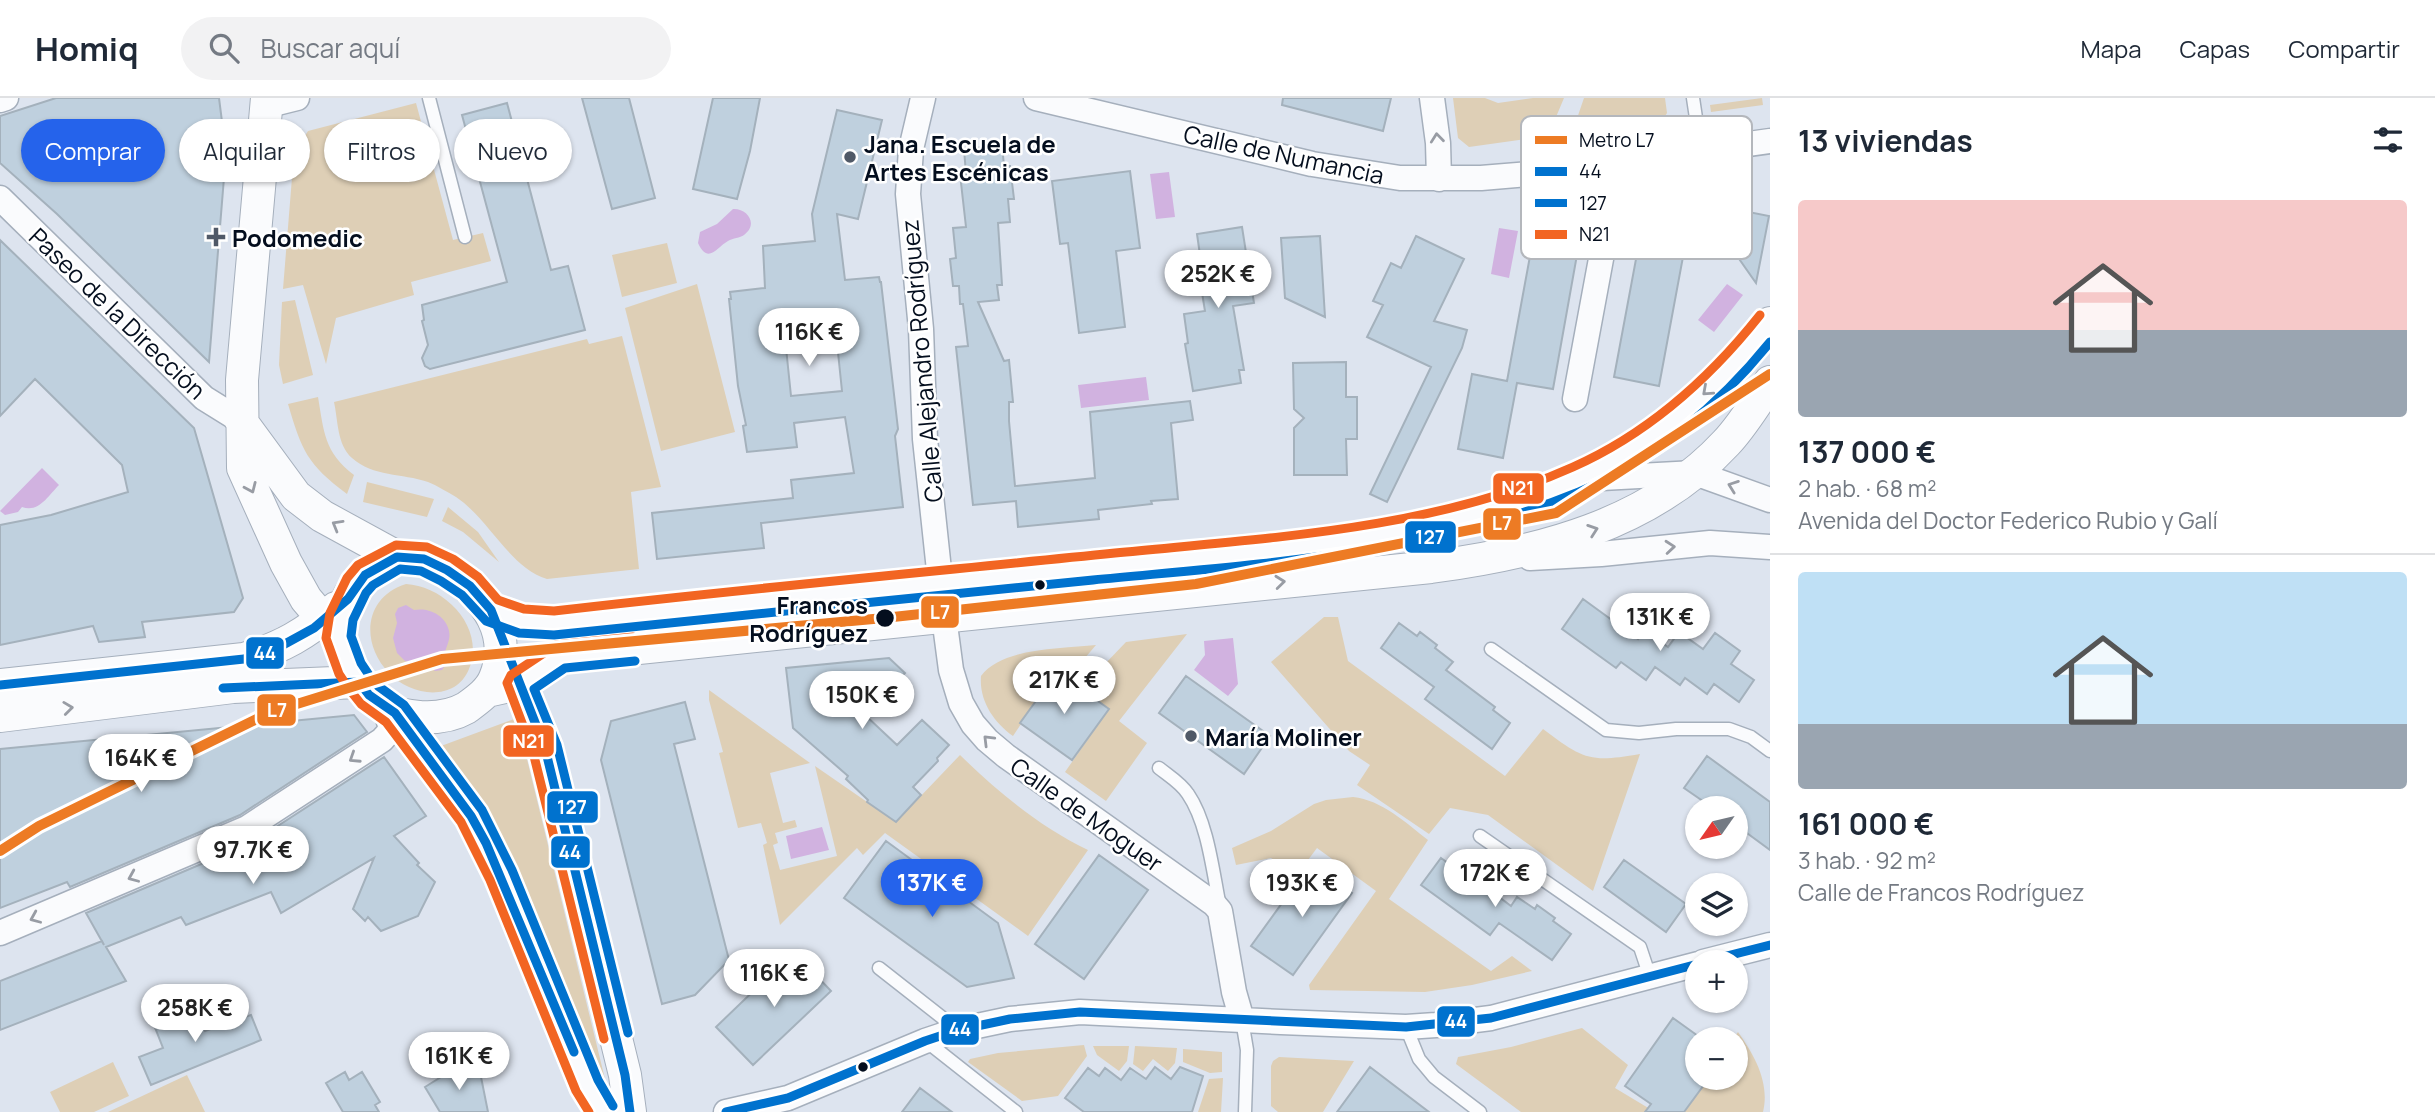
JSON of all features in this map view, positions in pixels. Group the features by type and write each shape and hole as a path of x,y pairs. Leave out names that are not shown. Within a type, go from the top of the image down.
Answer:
{"street":[{"path":"0,100 6,98"},
{"path":"297,98 265,101 242,380 243,468 286,563 306,599 330,629 350,669 369,695 391,711 471,816 486,843 587,1086 603,1112"},
{"name":"Calle Alejandro Rodríguez","path":"923,98 907,173 921,329 925,439 941,584"},
{"name":"Calle de Numancia","path":"1036,98 1337,169 1400,178 1481,178 1521,175"},
{"path":"1432,98 1439,179"},
{"name":"Calle de Numancia","path":"1752,144 1770,141"},
{"name":"Paseo de la Dirección","path":"0,198 204,398 241,421"},
{"path":"1575,399 1601,259"},
{"path":"495,624 522,621 554,623 1295,547 1455,520 1576,480 1621,456 1700,398 1731,369 1770,323"},
{"path":"1480,561 1536,548 1609,524 1632,513 1695,473 1727,442 1770,382"},
{"path":"241,421 296,496 322,516 397,557 424,559 447,570 470,586 495,624 545,748 625,1075 630,1112"},
{"path":"1576,480 1695,473 1770,500"},
{"path":"487,691 519,684 561,656 1480,561 1710,544 1770,547"},
{"path":"0,685 244,659 272,650 330,629 365,575 397,557"},
{"name":"Calle de Moguer","path":"941,584 955,686 961,703 987,740 1220,911"},
{"path":"391,711 420,717 443,716 459,712 487,691 495,679 499,664 495,624"},
{"path":"0,716 233,687 359,682"},
{"path":"0,933 247,828 382,740 391,730 391,711"},
{"path":"1220,911 1234,992 1242,1020"},
{"path":"1748,951 1770,945"},
{"path":"726,1112 780,1105 925,1041 958,1030 1010,1019 1080,1012 1406,1027 1490,1018 1685,967"}],"lane":[{"path":"429,98 465,237"},
{"path":"1693,98 1696,116"},
{"path":"1491,649 1606,730 1639,733 1688,728 1729,729 1751,737 1770,751"},
{"path":"1159,768 1180,785 1196,807 1203,827 1220,911"},
{"path":"1480,836 1640,947 1650,976"},
{"path":"879,968 958,1030"},
{"path":"1242,1020 1247,1050 1245,1112"},
{"path":"1406,1027 1419,1059 1434,1077 1480,1112"},
{"path":"925,1041 1016,1112"}],"shaded area":[{"path":"1453,98 1485,98 1498,103 1533,98 1564,98 1556,116 1521,116 1521,140 1469,147 1458,138"},
{"path":"1584,98 1665,98 1667,113 1665,116 1578,116"},
{"path":"1762,98 1763,105 1711,112 1710,105"},
{"path":"416,103 420,119 354,119"},
{"path":"324,127 324,182 437,182 453,240 483,233 491,261 411,282 414,295 336,318 326,364 303,285 283,289 292,182 310,182 310,130"},
{"path":"1169,172 1175,217 1156,219 1150,174"},
{"path":"733,209 747,214 751,222 748,231 713,252 705,253 698,243 700,232 717,224"},
{"path":"1499,228 1518,231 1509,278 1491,274"},
{"path":"667,243 677,283 622,297 612,255"},
{"path":"697,284 735,432 661,451 625,308"},
{"path":"1727,284 1743,295 1714,332 1698,320"},
{"path":"295,300 313,375 283,384 279,365 282,302"},
{"path":"622,336 661,487 631,492 639,569 547,579 534,573 510,554 479,518 456,497 428,482 378,472 360,464 343,446 334,402 587,339 589,344"},
{"path":"1146,377 1149,400 1081,408 1078,385"},
{"path":"318,397 324,431 331,449 354,475 347,494 314,465 302,445 288,404"},
{"path":"42,468 59,485 47,498 33,508 22,507 18,512 5,515 0,511"},
{"path":"367,482 434,499 427,517 363,502"},
{"path":"448,507 478,532 499,562 463,532 442,521"},
{"path":"406,584 435,592 448,601 467,625 473,654 469,669 454,687 432,692 408,687 389,673 380,661 371,635 375,610 392,590"},
{"path":"406,605 414,610 436,613 447,625 449,637 446,664 442,670 435,671 428,665 415,665 405,661 397,653 393,638 397,623 395,614 398,608"},
{"path":"1324,617 1338,617 1348,661 1505,776 1543,729 1568,747 1587,756 1609,758 1640,754 1593,891 1488,815 1450,808 1429,834 1357,785 1370,765 1349,751 1271,662"},
{"path":"1187,634 1119,721 1147,743 1106,801 1065,772 1109,709 1081,689 1126,642"},
{"path":"1233,638 1238,684 1228,696 1194,670 1205,655 1204,641"},
{"path":"1096,645 1067,679 1056,672 1013,736 999,724 989,710 982,694 981,676 1003,659 1034,651"},
{"path":"709,690 810,763 770,773 783,823 795,820 797,827 775,833 778,843 773,845 780,870 837,856 815,766 896,822 960,755 1020,808 1053,831 1088,850 1028,936 885,833 863,855 857,848 780,925 763,845 767,843 761,823 738,828 719,753 723,752 709,700"},
{"path":"517,718 605,1079 602,1080 503,843 481,804 441,746"},
{"path":"1353,797 1384,807 1428,840 1389,899 1491,971 1512,956 1532,971 1472,985 1425,992 1310,990 1309,985 1376,891 1317,848 1296,876 1271,858 1236,865 1232,848 1271,831 1314,804"},
{"path":"822,827 829,850 791,859 786,836"},
{"path":"1582,1028 1628,1065 1615,1088 1655,1112 1521,1112 1456,1064 1458,1057 1511,1047"},
{"path":"1084,1045 1087,1056 1058,1096 1022,1101 968,1062 970,1059 998,1053"},
{"path":"1093,1046 1129,1046 1127,1061 1119,1071 1097,1055"},
{"path":"1135,1046 1177,1048 1175,1063 1168,1071 1153,1059 1143,1071 1133,1064"},
{"path":"1748,1048 1763,1080 1763,1112 1681,1112 1686,1110 1700,1090 1748,1090"},
{"path":"1183,1049 1222,1052 1222,1072 1210,1073 1183,1062"},
{"path":"1279,1057 1354,1061 1323,1112 1278,1112 1271,1106 1271,1066"},
{"path":"113,1062 129,1096 94,1112 60,1112 50,1092"},
{"path":"187,1075 205,1112 108,1112"},
{"path":"1223,1078 1221,1112 1198,1112 1209,1079"}],"building":[{"path":"56,98 219,98 222,119 179,119 179,182 224,182 209,362 21,182 165,182 165,119 21,119 21,182 0,163 0,116"},
{"path":"582,98 629,98 655,198 612,209"},
{"path":"713,98 760,98 737,199 693,189"},
{"path":"1283,98 1391,98 1383,131 1282,105"},
{"path":"507,103 511,119 463,119 462,115"},
{"path":"837,110 882,120 858,219 837,214 845,280 879,277 881,282 898,429 895,436 903,507 761,523 764,548 657,559 652,513 793,498 791,480 854,473 845,417 794,423 797,447 747,452 730,292 765,288 763,246 815,241 812,214","holes":["836,333 842,391 791,396 785,338"]},
{"path":"1002,145 1004,166 1010,166 1014,199 1008,199 1010,222 998,223 1002,285 997,285 999,300 978,302 1004,361 1009,360 1013,402 1009,402 1009,421 1015,486 1095,478 1090,412 1190,401 1193,420 1171,423 1178,499 1098,510 1099,519 1018,527 1016,501 973,505 956,347 968,346 963,304 960,304 959,286 953,286 950,259 956,258 953,228 966,227 960,174 966,174 964,149"},
{"path":"1130,171 1140,248 1116,251 1125,327 1079,333 1068,243 1060,244 1052,181"},
{"path":"480,182 528,182 551,270 568,266 585,330 430,369 425,366 422,358 428,345 422,321 422,305 507,282"},
{"path":"1752,213 1769,216 1756,283 1739,259 1752,259"},
{"path":"1242,227 1254,303 1233,306 1244,370 1239,370 1241,383 1193,391 1185,344 1188,343 1184,314 1205,311 1196,256 1200,255 1197,234"},
{"path":"1320,236 1325,317 1285,298 1281,238"},
{"path":"1416,236 1464,259 1434,321 1467,330 1462,348 1387,502 1370,494 1431,367 1367,337 1383,305 1373,301 1391,263 1401,268"},
{"path":"0,240 194,428 243,598 234,612 142,622 145,637 99,642 93,626 0,645 0,525 51,515 128,492 122,465 35,379 0,416"},
{"path":"1529,259 1576,259 1553,389 1517,383 1503,458 1458,449 1472,374 1507,381"},
{"path":"1636,259 1683,259 1659,386 1614,377"},
{"path":"1346,362 1346,397 1357,397 1357,439 1346,439 1347,475 1294,475 1294,428 1304,418 1294,409 1293,363"},
{"path":"1583,599 1638,639 1644,630 1668,647 1679,632 1703,649 1715,633 1740,651 1731,664 1754,680 1739,702 1714,684 1707,694 1685,678 1680,685 1655,667 1646,680 1621,662 1616,668 1562,629"},
{"path":"1399,623 1417,636 1420,632 1437,645 1435,648 1453,662 1446,670 1495,707 1493,710 1510,723 1492,749 1425,699 1434,687 1381,648"},
{"path":"889,658 905,673 865,715 897,745 922,720 949,745 913,787 921,795 896,822 867,802 846,779 848,776 793,728 786,668"},
{"path":"1057,672 1109,709 1072,760 1020,723"},
{"path":"1186,676 1270,736 1244,774 1159,713"},
{"path":"685,702 695,739 674,744 729,960 695,995 662,1004 601,760 611,721"},
{"path":"354,715 367,732 240,815 70,887 67,882 0,908 0,749"},
{"path":"1707,756 1770,802 1770,850 1748,834 1748,796 1696,796 1684,788"},
{"path":"384,757 426,816 394,836 419,863 417,865 435,882 418,916 381,931 368,917 365,921 353,909 374,858 281,913 271,892 186,925 181,917 106,947 126,981 0,1030 0,981 102,941 86,913 253,842"},
{"path":"886,841 998,923 1014,978 967,987 844,898"},
{"path":"1099,855 1148,890 1084,979 1035,944"},
{"path":"1441,858 1459,871 1461,868 1511,906 1517,897 1535,909 1537,905 1555,918 1553,921 1571,934 1552,960 1499,923 1490,935 1421,885"},
{"path":"1624,860 1685,905 1666,932 1604,887"},
{"path":"1311,863 1352,893 1293,975 1251,946"},
{"path":"794,952 831,991 753,1065 716,1027"},
{"path":"195,1008 205,1031 251,1015 261,1040 151,1085 139,1057 163,1048 154,1025"},
{"path":"1673,1018 1686,1027 1685,1090 1700,1090 1684,1112 1645,1112 1651,1104 1625,1086"},
{"path":"479,1067 488,1112 440,1112 425,1087 454,1069"},
{"path":"1155,1067 1171,1079 1180,1067 1203,1076 1192,1112 1084,1112 1065,1098 1088,1068 1099,1076 1105,1068 1121,1080 1130,1068 1146,1079"},
{"path":"1370,1067 1429,1112 1337,1112"},
{"path":"345,1072 349,1080 362,1072 380,1102 375,1105 379,1112 343,1112 326,1083"},
{"path":"920,1088 952,1112 902,1112"}],"metro line":[{"name":"L7","path":"0,851 39,826 271,712 442,659 884,618 1196,584 1556,513 1770,374"}],"transit line":[{"name":"N21","path":"589,1112 576,1091 490,880 461,822 386,722 361,704 339,674 326,638 330,613 347,578 358,565 396,545 427,547 453,559 478,577 498,600 524,609 554,611 1289,536 1406,518 1464,505 1519,488 1600,454 1652,421 1676,402 1720,361 1760,315"},
{"name":"127","path":"613,1106 598,1080 512,870 482,810 404,705 378,686 361,663 351,636 353,620 366,593 373,585 400,569 421,571 462,595 486,621 519,633 554,635 1340,554 1461,530 1521,513 1606,479 1684,429 1729,387 1770,342"},
{"name":"44","path":"0,685 244,659 272,651 314,628 348,599 365,575 397,557 424,559 447,570 470,586 491,610 545,748 625,1075 630,1112"},
{"name":"N21","path":"604,1039 533,752 507,683 511,675 556,645 633,637"},
{"name":"127","path":"628,1033 557,745 534,689 565,668 635,661"},
{"name":"44","path":"223,688 359,682 369,695 395,713 471,816 486,843 574,1052"},
{"name":"44","path":"1748,951 1770,945"},
{"name":"44","path":"726,1112 788,1098 925,1041 958,1030 1010,1019 1080,1012 1406,1027 1491,1018 1685,967"}],"place":[{"name":"Jana. Escuela de Artes Escénicas","path":"850,157"},
{"name":"Podomedic","path":"216,237"},
{"name":"Francos Rodríguez","path":"885,618"},
{"name":"María Moliner","path":"1191,736"}]}
